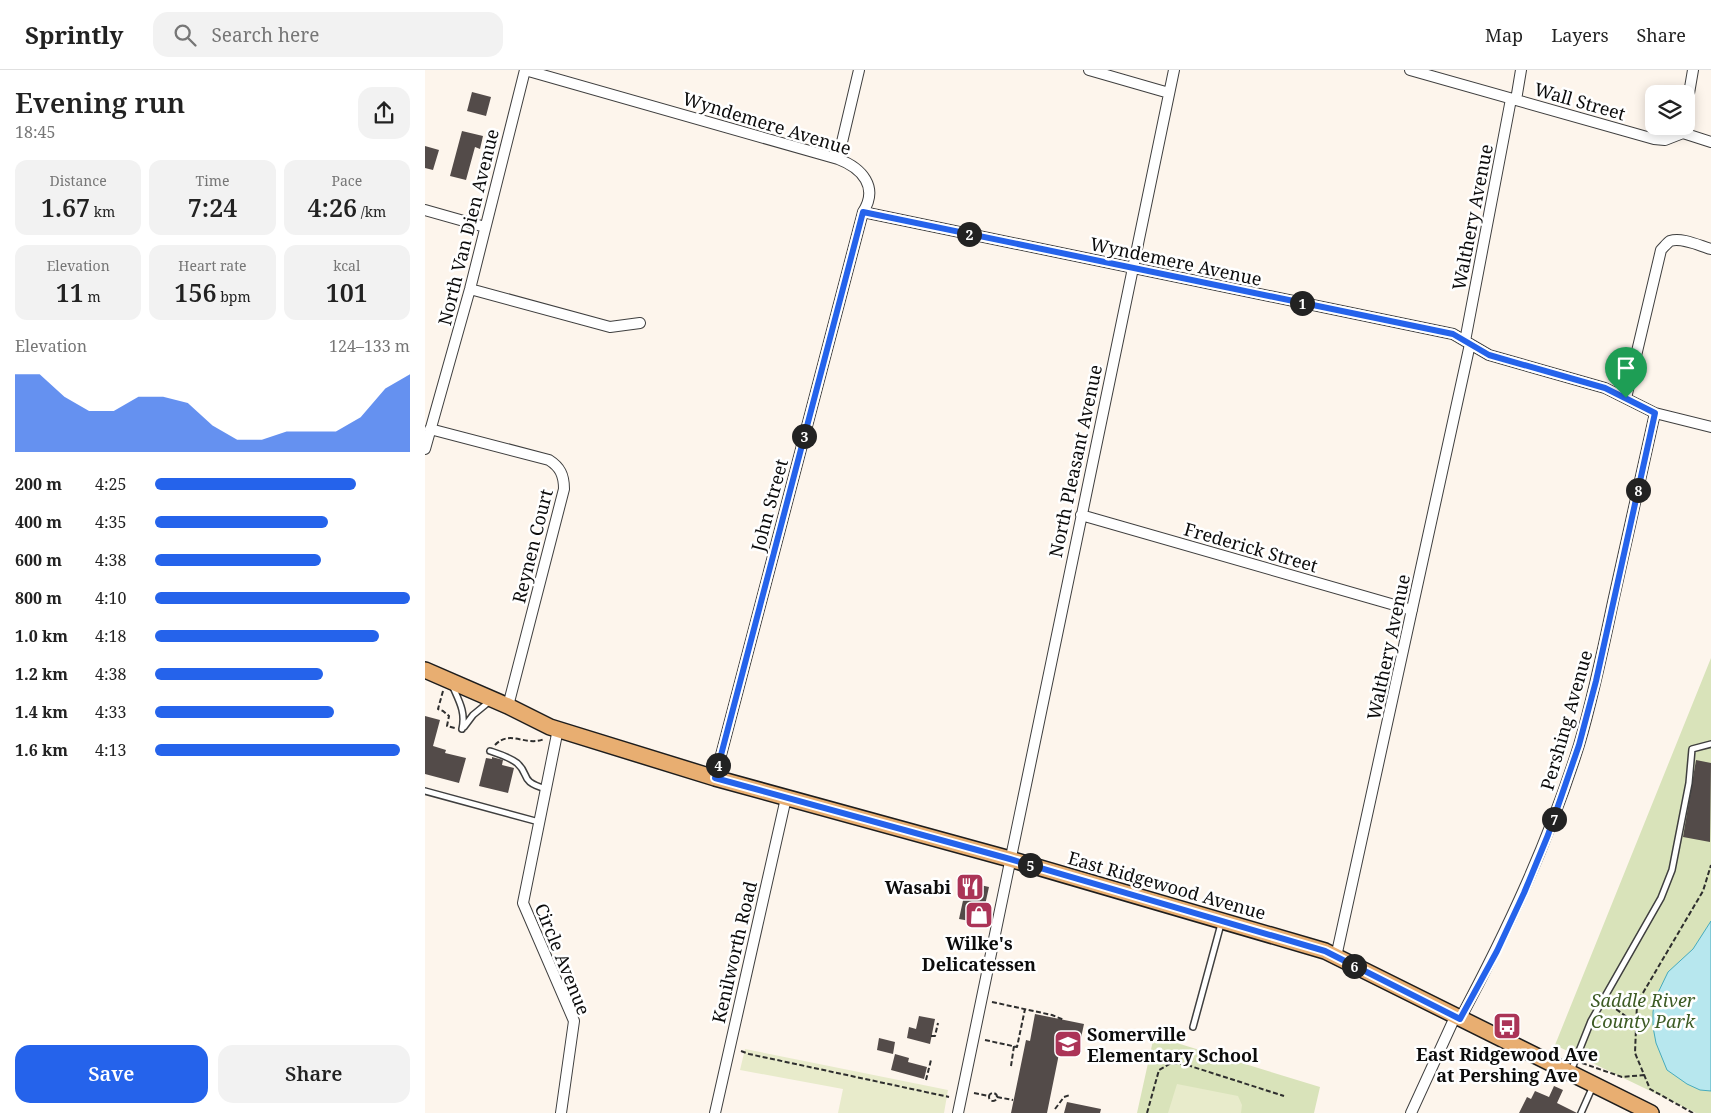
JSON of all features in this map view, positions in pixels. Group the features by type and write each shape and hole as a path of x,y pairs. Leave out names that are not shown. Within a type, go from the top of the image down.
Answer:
{"main road":[{"name":"East Ridgewood Avenue","path":"425,670 447,684 508,706 550,727 552,733 1010,859 1325,951 1458,1018 1573,1067 1593,1085 1633,1109 1651,1113"}],"street":[{"name":"Wyndemere Avenue","path":"525,70 851,164 860,171 865,179 868,200 863,212 1453,334 1489,355 1605,388 1655,413 1711,428"},
{"name":"North Van Dien Avenue","path":"425,448 470,289 525,70"},
{"path":"838,159 859,70"},
{"path":"1089,70 1169,93"},
{"name":"North Pleasant Avenue","path":"957,1113 1174,70"},
{"name":"Wall Street","path":"1410,70 1654,139 1665,140 1674,135"},
{"name":"Walthery Avenue","path":"1337,957 1468,343 1521,70"},
{"path":"1690,85 1693,70"},
{"name":"Wall Street","path":"1695,135 1711,142"},
{"path":"425,210 485,228"},
{"name":"John Street","path":"715,778 863,212"},
{"path":"1626,398 1661,250 1669,241 1686,241 1711,249"},
{"path":"470,289 611,327 640,323"},
{"name":"Pershing Avenue","path":"1411,1113 1458,1018 1497,951 1548,835 1576,753 1596,681 1655,413"},
{"name":"Reynen Court","path":"430,429 549,460 561,471 564,479 564,489 508,706"},
{"name":"Frederick Street","path":"1081,515 1412,610"},
{"name":"Circle Avenue","path":"552,733 545,789 523,903 573,1021 561,1113"},
{"name":"Kenilworth Road","path":"715,1113 786,798"}],"lane":[{"path":"447,684 463,712 465,720 462,729"},
{"path":"462,729 473,715 492,699"},
{"path":"1573,1067 1591,1021 1661,898 1672,870 1689,783 1692,749 1711,744"},
{"path":"490,751 518,764 531,784 545,789"},
{"path":"425,791 539,822"},
{"path":"1193,1027 1222,921"},
{"path":"1581,1113 1593,1085"}],"path":[{"path":"447,684 438,709 449,716 447,726 462,729"},
{"path":"490,751 504,738 515,737 528,742 534,742 552,733"},
{"path":"1693,1113 1650,1089 1635,1053 1637,1003 1703,891 1711,865"},
{"path":"992,1002 1025,1008 1064,1020"},
{"path":"1616,1008 1637,1003"},
{"path":"1601,1004 1616,1008 1636,1024"},
{"path":"1011,1066 1025,1008"},
{"path":"931,1036 935,1036 938,1023"},
{"path":"985,1040 1015,1046"},
{"path":"741,1051 949,1096"},
{"path":"927,1080 931,1060"},
{"path":"1147,1113 1159,1070 1171,1063 1183,1064 1284,1096"},
{"path":"1573,1067 1622,1077 1644,1075"},
{"path":"974,1093 989,1096 993,1093 997,1097 1013,1100"},
{"path":"1055,1109 1064,1097 1069,1095"},
{"path":"989,1096 989,1099 992,1101 997,1097"}],"green space":[{"name":"Saddle River County Park","path":"1711,658 1711,1113 1696,1113 1555,1045"},
{"path":"1154,1036 1320,1087 1314,1113 1137,1113"},
{"path":"745,1049 948,1090 944,1113 838,1113 843,1089 740,1070"},
{"path":"1177,1084 1238,1096 1242,1105 1241,1113 1168,1113"}],"water":[{"path":"1711,921 1711,1091 1700,1090 1687,1084 1667,1070 1656,1043 1653,1012 1655,999 1668,972 1693,949"}],"building":[{"path":"472,92 491,97 486,116 467,111"},
{"path":"462,131 483,136 480,149 475,147 466,180 450,176"},
{"path":"425,146 439,150 433,170 425,168"},
{"path":"425,716 440,720 433,746 446,750 445,753 466,758 459,783 425,774"},
{"path":"492,757 503,760 502,765 514,768 508,793 479,786 486,758 492,759"},
{"path":"1696,760 1711,763 1710,842 1683,837"},
{"path":"967,882 989,887 981,923 959,919"},
{"path":"1035,1014 1084,1024 1078,1052 1060,1049 1047,1113 1011,1113 1026,1040 1030,1041"},
{"path":"919,1016 935,1019 930,1044 907,1038 909,1027 916,1029"},
{"path":"879,1038 895,1042 893,1054 877,1050"},
{"path":"895,1054 909,1058 908,1062 927,1067 924,1079 891,1070"},
{"path":"1554,1086 1563,1090 1557,1103 1577,1113 1519,1113 1527,1097 1531,1099 1535,1091 1549,1097"},
{"path":"1067,1102 1101,1109 1100,1113 1064,1113"}],"place":[{"name":"Wasabi","path":"970,887"},
{"name":"Wilke's Delicatessen","path":"979,915"},
{"name":"East Ridgewood Ave at Pershing Ave","path":"1507,1026"},
{"name":"Somerville Elementary School","path":"1068,1044"}],"route":[{"path":"863,212 1453,334 1489,355 1605,388 1626,398 1655,413 1588,714 1559,805 1524,893 1497,951 1460,1019 1325,951 1010,859 715,778 863,212"}]}
